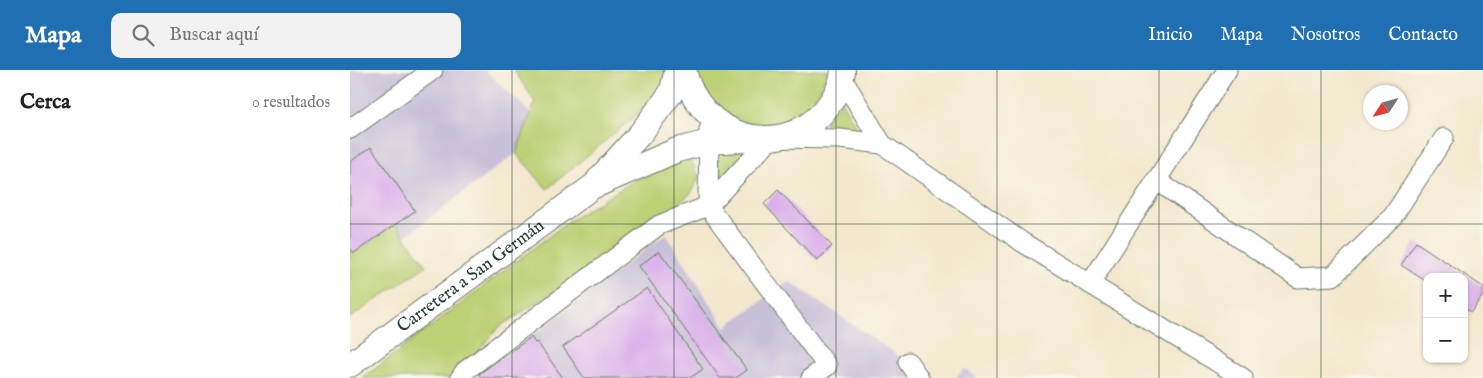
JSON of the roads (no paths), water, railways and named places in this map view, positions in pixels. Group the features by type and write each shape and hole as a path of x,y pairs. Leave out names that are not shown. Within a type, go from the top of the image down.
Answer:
{"main road":[{"name":"Carretera a San Germán","path":"350,365 592,187 640,134 671,93 677,70"},
{"path":"684,70 693,96 710,117 728,130 749,137 771,138 795,132 816,120 832,101 844,73"},
{"name":"Carretera a San Germán","path":"592,187 677,150 709,142 771,138"}],"street":[{"path":"350,129 434,70"},
{"path":"1090,284 1227,70"},
{"path":"844,73 882,144 1022,242 1243,378"},
{"path":"710,117 708,206 827,366 811,378"},
{"path":"460,378 465,371 659,225 708,206 771,138 840,139 882,144"},
{"path":"1156,180 1298,278 1333,276 1393,216 1444,138"},
{"path":"908,362 919,378"}]}
